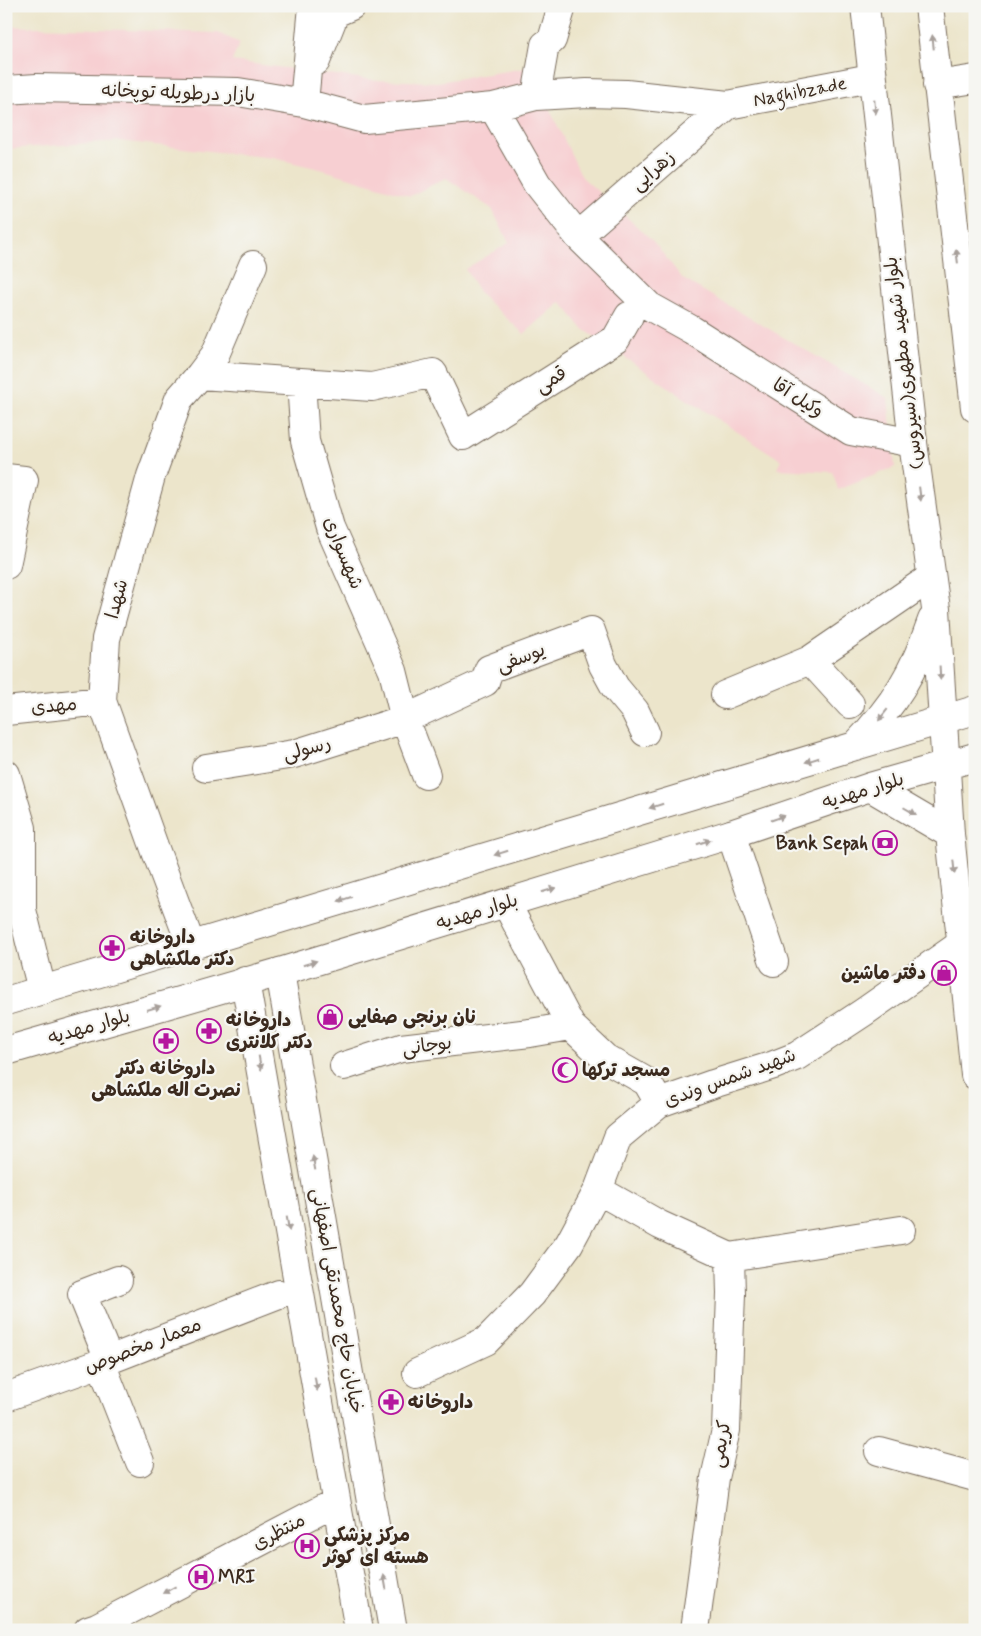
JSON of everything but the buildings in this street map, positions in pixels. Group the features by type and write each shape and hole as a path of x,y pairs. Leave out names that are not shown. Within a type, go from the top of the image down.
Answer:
{"main road":[{"path":"305,94 313,6"},
{"path":"305,94 335,13 351,6"},
{"path":"536,96 545,45 552,40 562,6"},
{"name":"بلوار شهید مطهری(سیروس)","path":"864,6 913,443 930,578 936,609 950,834 975,1075"},
{"path":"929,6 975,408"},
{"name":"Naghibzade","path":"728,105 871,78"},
{"path":"937,85 975,79"},
{"name":"بازار درطویله توپخانه","path":"6,90 37,88 305,94 364,118 493,107 536,96 587,93 626,94 728,105"},
{"name":"زهرایی","path":"578,236 728,105"},
{"path":"493,107 537,184 578,236"},
{"name":"وکیل آقا","path":"578,236 649,306 692,330 851,431 913,443"},
{"name":"شهدا","path":"191,945 102,702 106,639 151,476 179,399 215,355 253,265"},
{"name":"قمی","path":"301,382 372,387 432,373 463,436 616,340 629,316"},
{"path":"200,375 301,382"},
{"name":"شهسواری","path":"301,382 305,441 330,528 393,671 405,719 426,775"},
{"path":"6,478 24,480 6,565"},
{"path":"725,695 810,660 930,578"},
{"path":"852,748 886,712 906,681 921,650 936,609"},
{"name":"یوسفی","path":"405,719 485,682 489,668 591,631 603,665 615,687 635,711 645,732"},
{"path":"810,660 850,704"},
{"name":"مهدی","path":"6,711 102,702"},
{"path":"6,1001 975,710"},
{"name":"رسولی","path":"206,768 294,754 405,719"},
{"name":"بلوار مهدیه","path":"6,1051 280,972 731,834 870,787 975,757"},
{"path":"6,774 22,828 22,910 42,990"},
{"path":"870,787 950,834"},
{"path":"731,834 774,962"},
{"path":"506,903 571,1026 605,1058 647,1082 659,1103"},
{"name":"شهید شمس وندی","path":"417,1373 486,1341 532,1294 569,1244 598,1190 618,1137 659,1103 797,1056 961,944"},
{"name":"خیابان حاج محمدتقی اصفهانی","path":"280,972 393,1630"},
{"name":"خیابان حاج محمدتقی اصفهانی","path":"245,981 358,1630"},
{"path":"252,1015 256,1007 267,999 280,1001 287,1006"},
{"name":"بوجانی","path":"344,1066 401,1048 530,1033 571,1026"},
{"path":"598,1190 660,1225 730,1257 901,1230"},
{"name":"کریمی","path":"695,1630 715,1478 726,1430 731,1294 730,1257"},
{"path":"118,1280 82,1294 140,1462"},
{"name":"معمار مخصوص","path":"6,1397 279,1294"},
{"path":"879,1451 975,1477"},
{"name":"منتظری","path":"88,1630 97,1628 336,1502"}],"shaded area":[{"path":"6,26 218,33 240,43 232,61 374,80 437,82 532,67 582,177 652,240 683,279 888,398 895,467 838,490 833,472 777,469 781,460 680,395 582,328 561,302 524,334 481,295 465,269 509,243 492,209 446,178 410,196 324,170 273,158 119,141 6,149"}],"place":[{"name":"Bank Sepah","path":"885,843"},
{"name":"داروخانه دکتر ملکشاهی","path":"112,948"},
{"name":"دفتر ماشین","path":"944,973"},
{"name":"نان برنجی صفایی","path":"330,1017"},
{"name":"داروخانه دکتر کلانتری","path":"209,1031"},
{"name":"داروخانه دکتر نصرت اله ملکشاهی","path":"166,1041"},
{"name":"مسجد ترکها","path":"565,1070"},
{"name":"داروخانه","path":"391,1402"},
{"name":"مرکز پزشکی هسته ای کوثر","path":"307,1546"},
{"name":"MRI","path":"201,1577"}]}
